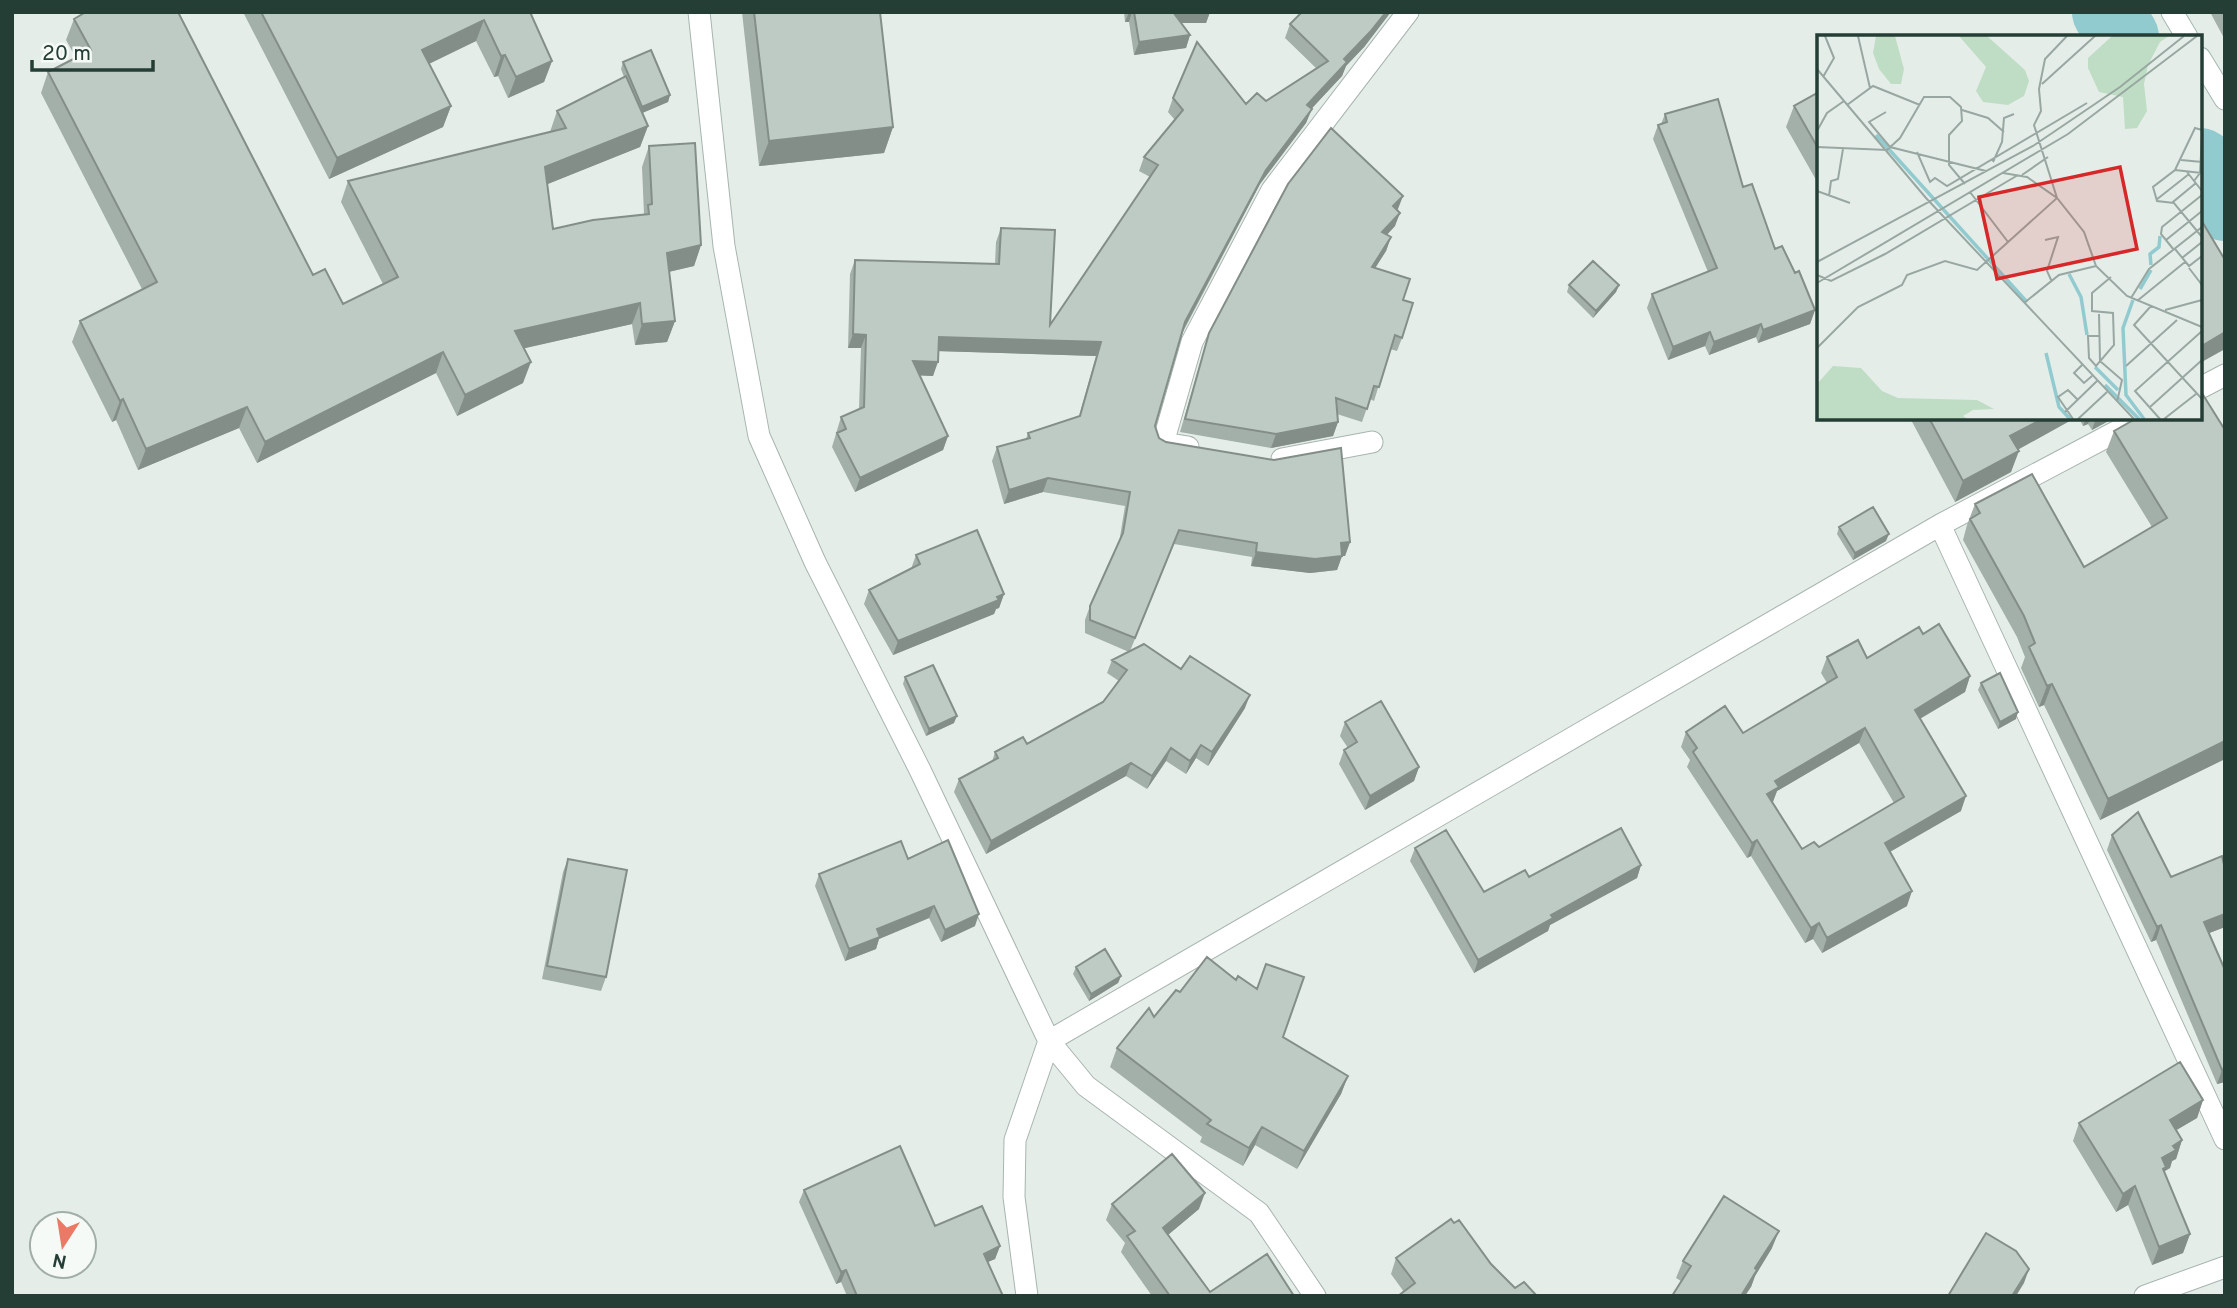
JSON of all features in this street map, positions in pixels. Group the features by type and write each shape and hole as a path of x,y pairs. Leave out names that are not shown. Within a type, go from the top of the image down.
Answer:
{"street":[{"path":"699,12 724,246 758,436 815,562 920,770 1049,1041 1086,1086 1259,1213 1315,1296"},
{"path":"1203,450 1163,443 1192,342 1272,190 1408,12"},
{"path":"2172,12 2186,35"},
{"path":"2202,61 2225,99"},
{"path":"2202,387 2225,375"},
{"path":"1027,1296 1014,1197 1015,1140 1049,1041 1940,525 2138,420"},
{"path":"1258,459 1271,461 1372,442"},
{"path":"1940,525 2225,1139"},
{"path":"2145,1296 2225,1267"}],"building":[{"path":"86,12 178,12 313,275 325,269 343,304 398,277 348,181 566,128 557,111 626,76 648,126 545,167 553,229 593,220 649,214 648,205 652,204 649,146 695,143 701,245 667,253 675,321 642,324 640,303 515,331 531,362 465,395 443,352 265,442 247,407 146,449 123,399 120,401 80,321 157,282 48,72 91,50 74,19"},
{"path":"261,12 530,12 552,61 516,77 505,55 501,56 484,20 422,50 451,106 337,158"},
{"path":"754,12 880,12 893,127 769,141"},
{"path":"1134,12 1173,12 1190,35 1139,42"},
{"path":"1302,12 1386,12 1344,59 1347,62 1307,105 1312,109 1266,170 1185,322 1155,426 1159,438 1166,442 1274,460 1341,448 1350,542 1341,543 1342,556 1315,559 1256,552 1257,543 1179,530 1135,638 1090,620 1090,606 1123,533 1130,492 1048,478 1009,490 997,447 1030,438 1028,433 1080,416 1101,342 939,337 938,362 913,361 948,436 860,478 837,433 846,429 841,417 864,407 866,335 853,334 855,260 999,264 1001,228 1055,230 1050,325 1158,165 1144,157 1183,110 1173,98 1197,42 1246,104 1257,93 1266,101 1328,61 1290,24"},
{"path":"651,50 670,95 642,107 623,62"},
{"path":"1817,93 1817,146 1794,106"},
{"path":"1718,99 1743,187 1752,184 1775,249 1782,246 1795,273 1799,271 1815,310 1763,330 1761,324 1714,342 1710,332 1673,347 1652,294 1717,268 1658,125 1667,122 1665,114"},
{"path":"1331,128 1403,196 1393,206 1400,213 1382,232 1391,237 1372,267 1410,279 1403,300 1413,303 1402,338 1395,335 1379,387 1374,386 1367,409 1336,398 1338,422 1276,434 1185,419 1209,333 1288,184"},
{"path":"2202,221 2225,260 2225,332 2202,346"},
{"path":"1593,261 1619,285 1596,311 1569,285"},
{"path":"2202,393 2225,430 2225,741 2108,799 2052,684 2047,686 2029,647 2035,643 2024,616 1970,519 1980,513 1975,504 2032,474 2084,567 2167,518 2114,431 2133,420 2202,420"},
{"path":"1930,420 2040,420 2010,436 2019,451 1963,481"},
{"path":"1873,507 1889,534 1855,553 1839,527"},
{"path":"977,530 1004,594 997,597 999,600 898,641 869,590 920,564 916,555"},
{"path":"1939,624 1970,676 1915,710 1966,796 1885,843 1912,891 1827,938 1819,923 1811,928 1757,840 1752,843 1693,752 1697,748 1686,732 1725,706 1743,733 1837,677 1827,657 1858,640 1867,658 1919,627 1923,634","holes":["1865,728 1904,797 1819,847 1814,842 1802,849 1767,794 1779,787 1775,781"]},
{"path":"1144,644 1181,669 1190,656 1250,695 1212,752 1201,745 1190,761 1171,748 1152,776 1131,763 991,841 959,779 998,758 995,752 1023,737 1027,744 1103,702 1127,670 1112,660"},
{"path":"933,665 957,716 929,729 905,677"},
{"path":"2000,673 2018,712 2000,722 1981,683"},
{"path":"1381,701 1419,767 1370,796 1344,750 1357,742 1345,722"},
{"path":"2138,812 2171,877 2222,856 2225,869 2225,914 2204,922 2225,970 2225,1069 2222,1070 2161,925 2157,927 2112,835"},
{"path":"1621,828 1641,865 1551,915 1553,918 1478,960 1415,848 1446,830 1484,892 1525,870 1529,877"},
{"path":"948,840 979,914 945,930 934,906 877,929 880,937 849,949 819,874 901,841 908,859"},
{"path":"568,859 627,870 606,977 547,966"},
{"path":"1105,949 1121,976 1091,994 1076,967"},
{"path":"1207,957 1236,980 1238,976 1257,989 1266,964 1304,977 1283,1037 1348,1076 1304,1151 1262,1127 1249,1148 1207,1124 1211,1120 1117,1048 1149,1008 1154,1017 1176,990 1180,992"},
{"path":"2180,1062 2203,1100 2170,1120 2182,1140 2173,1146 2176,1150 2162,1158 2166,1167 2163,1169 2190,1234 2159,1247 2135,1186 2123,1194 2079,1123"},
{"path":"900,1146 935,1226 982,1206 1000,1246 984,1254 1003,1296 857,1296 846,1270 841,1272 804,1190"},
{"path":"1172,1154 1205,1193 1163,1228 1210,1292 1267,1254 1294,1296 1170,1296 1127,1236 1135,1231 1112,1204"},
{"path":"1724,1196 1779,1231 1741,1296 1672,1296 1691,1266 1683,1261"},
{"path":"1451,1219 1454,1223 1459,1220 1491,1264 1515,1288 1524,1282 1537,1296 1398,1296 1415,1283 1396,1258"},
{"path":"1986,1233 2016,1251 2029,1269 2012,1296 1948,1296"}],"waterway":[{"path":"2108,12 2122,35"},
{"path":"2202,167 2225,205"}]}
